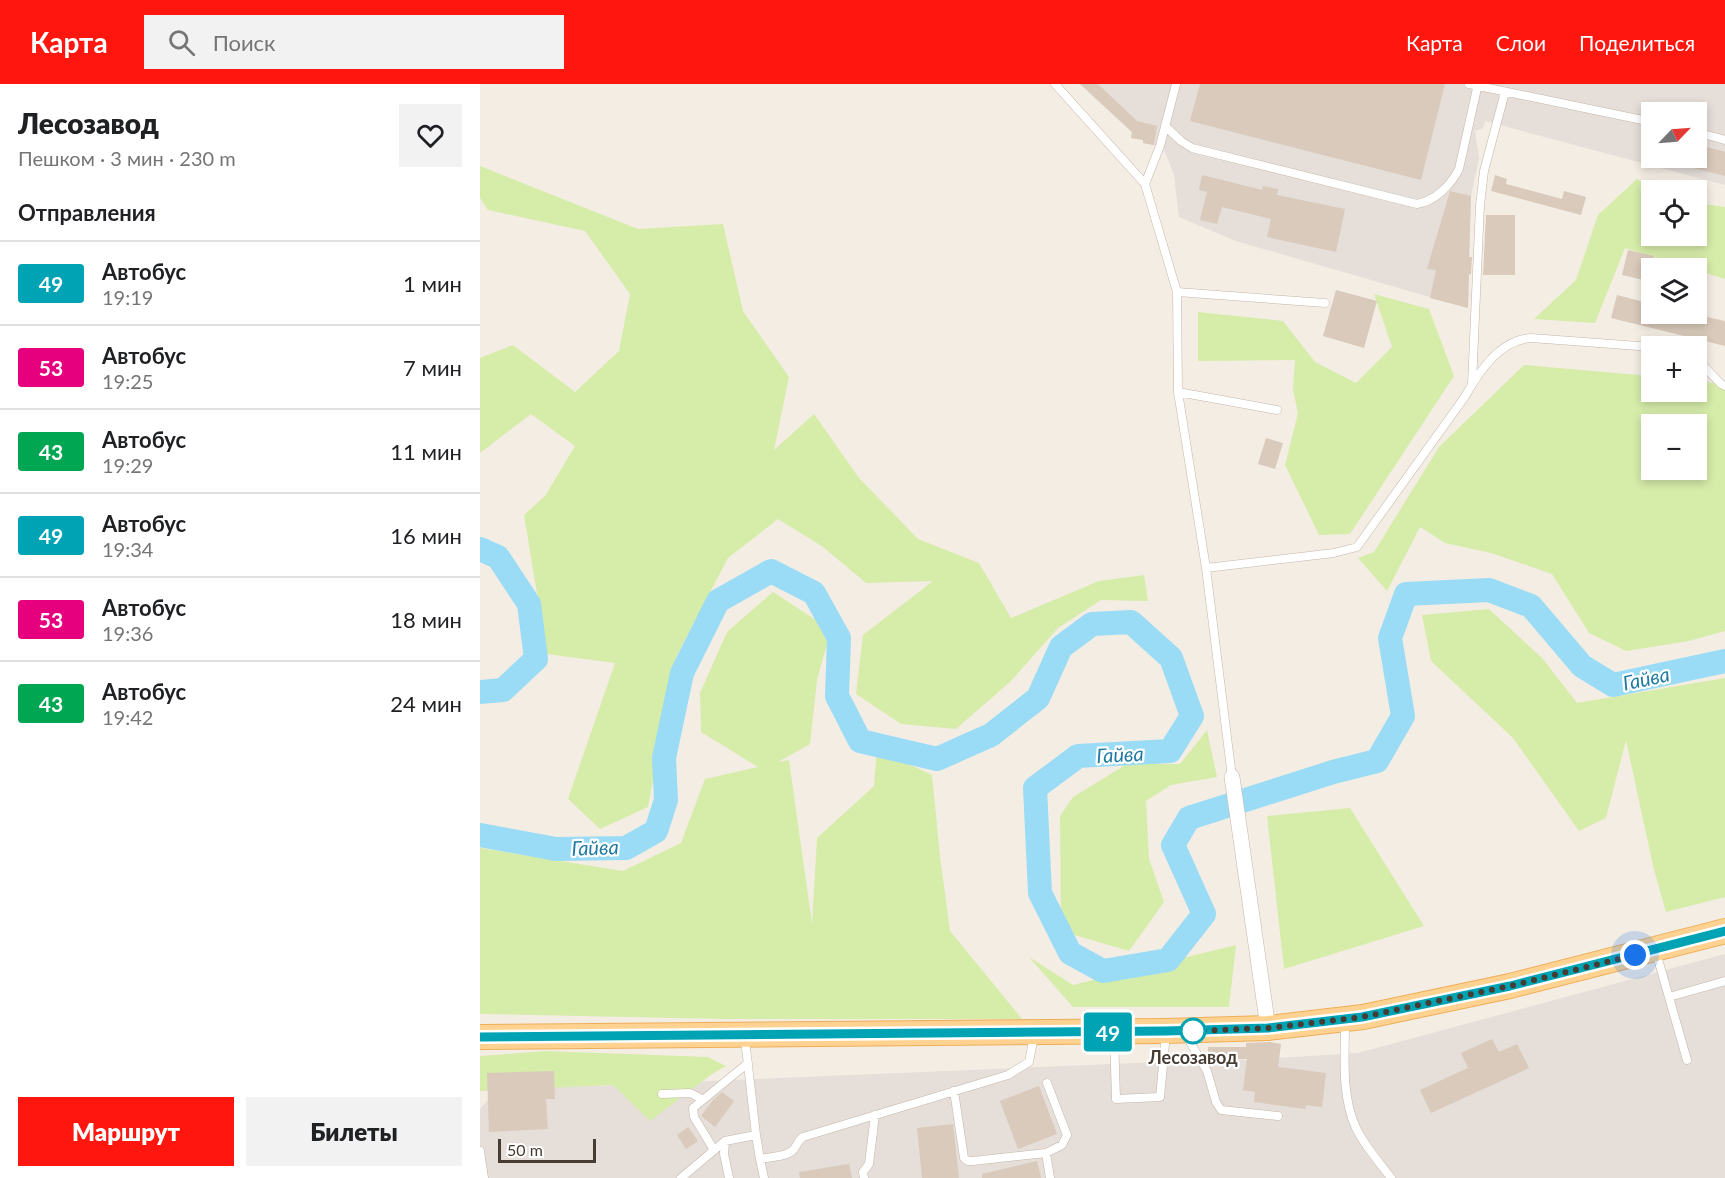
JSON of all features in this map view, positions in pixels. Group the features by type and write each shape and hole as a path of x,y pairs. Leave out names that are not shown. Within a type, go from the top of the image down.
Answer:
{"main road":[{"path":"480,1037 1114,1032 1268,1028 1344,1020 1510,986 1725,931"}],"street":[{"path":"1232,777 1268,1028"}],"lane":[{"path":"1055,84 1145,184 1177,292 1178,392 1206,568 1232,777"},
{"path":"1145,184 1160,146 1176,84"},
{"path":"1165,126 1192,148 1417,204 1431,199 1454,178 1459,169 1475,85 1641,120"},
{"path":"1472,384 1480,205 1484,171 1504,92"},
{"path":"1707,135 1725,140"},
{"path":"1177,292 1325,303"},
{"path":"1206,568 1334,553 1357,547 1472,384 1502,349 1520,339 1641,346"},
{"path":"1707,369 1725,386"},
{"path":"1178,392 1277,410"},
{"path":"1656,950 1688,1060"},
{"path":"1669,997 1725,981"},
{"path":"1344,1020 1345,1085 1349,1110 1357,1130 1390,1178"},
{"path":"1114,1032 1116,1099 1160,1097 1175,1031"},
{"path":"1175,1031 1207,1071 1216,1102 1221,1110 1278,1116"},
{"path":"760,1159 790,1153 803,1137 1008,1075 1029,1062 1035,1032"},
{"path":"745,1034 756,1135 764,1178"},
{"path":"714,1150 692,1112 693,1108 748,1063"},
{"path":"954,1091 963,1158 968,1161 1046,1153 1062,1145 1067,1135 1047,1083"},
{"path":"662,1094 690,1093 702,1099"},
{"path":"864,1178 863,1172 869,1164 875,1115"},
{"path":"681,1178 725,1141 756,1135"},
{"path":"725,1141 724,1154 729,1178"},
{"path":"480,1151 484,1178"},
{"path":"1046,1153 1050,1178"}],"shaded area":[{"path":"1080,84 1725,84 1725,185 1661,168 1707,168 1707,102 1641,102 1641,163 1485,121 1483,128 1475,131 1479,158 1471,196 1468,308 1236,241 1179,217 1174,175 1163,147 1131,138 1132,132"},
{"path":"1725,954 1725,1178 480,1178 480,1109 496,1090 1247,1060 1358,1053"}],"green space":[{"path":"480,166 638,229 723,224 743,311 789,377 774,450 814,414 859,478 918,539 979,563 1011,618 1099,581 1144,575 1148,601 1101,600 1058,628 1011,681 956,729 901,724 856,694 863,635 933,581 866,583 823,547 778,519 728,558 676,657 648,807 600,829 568,799 615,663 547,654 524,515 545,496 575,446 531,414 480,453 480,358 513,345 575,392 619,351 630,294 585,231 488,210 480,198"},
{"path":"1637,179 1641,181 1641,246 1707,246 1707,204 1725,207 1725,279 1707,273 1707,258 1657,258 1625,248 1595,323 1534,319 1576,280 1598,215"},
{"path":"1374,294 1429,309 1454,376 1350,534 1319,535 1285,465 1298,413 1293,390 1295,360 1198,361 1198,312 1283,321 1315,362 1356,383 1392,347"},
{"path":"1524,365 1641,375 1641,402 1707,402 1707,382 1721,384 1725,382 1725,631 1689,641 1626,651 1589,633 1552,574 1491,553 1445,543 1420,527 1387,591 1358,558 1374,552 1439,447"},
{"path":"773,592 831,630 817,680 810,744 778,762 789,760 812,924 817,838 874,786 877,749 932,775 950,931 1022,1019 726,1019 480,1014 480,848 623,871 681,843 705,779 758,767 701,732 700,693 727,632"},
{"path":"1489,609 1543,659 1577,703 1725,678 1725,897 1666,912 1653,866 1626,740 1606,818 1579,831 1513,738 1431,661 1422,615"},
{"path":"1207,730 1217,777 1171,785 1146,801 1149,859 1164,902 1129,951 1061,931 1060,816 1073,797 1127,764 1180,764"},
{"path":"1350,808 1424,926 1284,969 1267,816"},
{"path":"1236,945 1229,1007 1073,1007 1029,957 1073,985"},
{"path":"546,1051 708,1057 726,1066 650,1121 613,1085 480,1091 480,1056"}],"building":[{"path":"1080,84 1098,84 1137,121 1157,126 1154,145 1131,138 1132,132"},
{"path":"1200,84 1445,84 1421,180 1190,121"},
{"path":"1707,147 1725,152 1725,176 1694,168 1707,168"},
{"path":"1202,175 1262,190 1263,186 1278,189 1277,195 1345,209 1336,252 1267,237 1271,219 1222,207 1217,224 1200,220 1207,192 1199,190"},
{"path":"1495,175 1507,179 1506,184 1562,199 1564,191 1586,197 1581,215 1491,191"},
{"path":"1450,191 1471,196 1469,257 1472,257 1468,308 1430,298 1436,270 1427,269"},
{"path":"1486,215 1515,215 1515,275 1483,275"},
{"path":"1628,250 1654,256 1654,258 1641,258 1641,279 1622,275"},
{"path":"1336,290 1377,301 1364,348 1323,336"},
{"path":"1617,295 1641,301 1641,324 1707,324 1707,317 1725,321 1725,346 1707,342 1707,336 1684,336 1611,318"},
{"path":"1266,438 1283,443 1275,469 1258,464"},
{"path":"1492,1039 1499,1052 1517,1044 1529,1068 1431,1113 1420,1090 1468,1068 1461,1053"},
{"path":"1246,1043 1281,1044 1278,1067 1326,1073 1322,1107 1306,1105 1305,1109 1254,1102 1255,1092 1243,1090 1247,1059 1208,1060 1208,1047 1246,1047"},
{"path":"554,1071 555,1099 546,1099 548,1129 489,1132 487,1073"},
{"path":"1039,1086 1057,1134 1018,1149 1000,1101"},
{"path":"722,1092 734,1101 715,1127 701,1116"},
{"path":"953,1124 959,1178 922,1178 917,1128"},
{"path":"688,1127 698,1141 686,1149 677,1135"},
{"path":"1037,1161 1041,1178 982,1178 982,1174"},
{"path":"849,1164 852,1178 800,1178 799,1172"}],"waterway":[{"name":"Гайва","path":"480,549 498,557 529,604 536,659 503,690 480,692"},
{"name":"Гайва","path":"480,835 556,849 626,848 656,831 666,800 664,758 682,673 718,601 771,571 814,593 839,638 837,696 860,741 937,759 991,735 1038,698 1061,647 1092,624 1131,622 1171,658 1192,716 1170,751 1078,756 1035,788 1040,893 1070,953 1103,971 1168,960 1204,914 1173,845 1189,818 1333,772 1377,761 1403,716 1390,638 1406,594 1489,590 1531,606 1582,666 1613,685 1725,661"}],"bus line":[{"name":"49","path":"480,1037 925,1034 1268,1028 1344,1020 1415,1007 1510,986 1725,931"}],"place":[{"name":"Лесозавод","path":"1193,1031"}],"route":[{"path":"1193,1031 1268,1028 1362,1017 1510,986 1635,955"}]}
